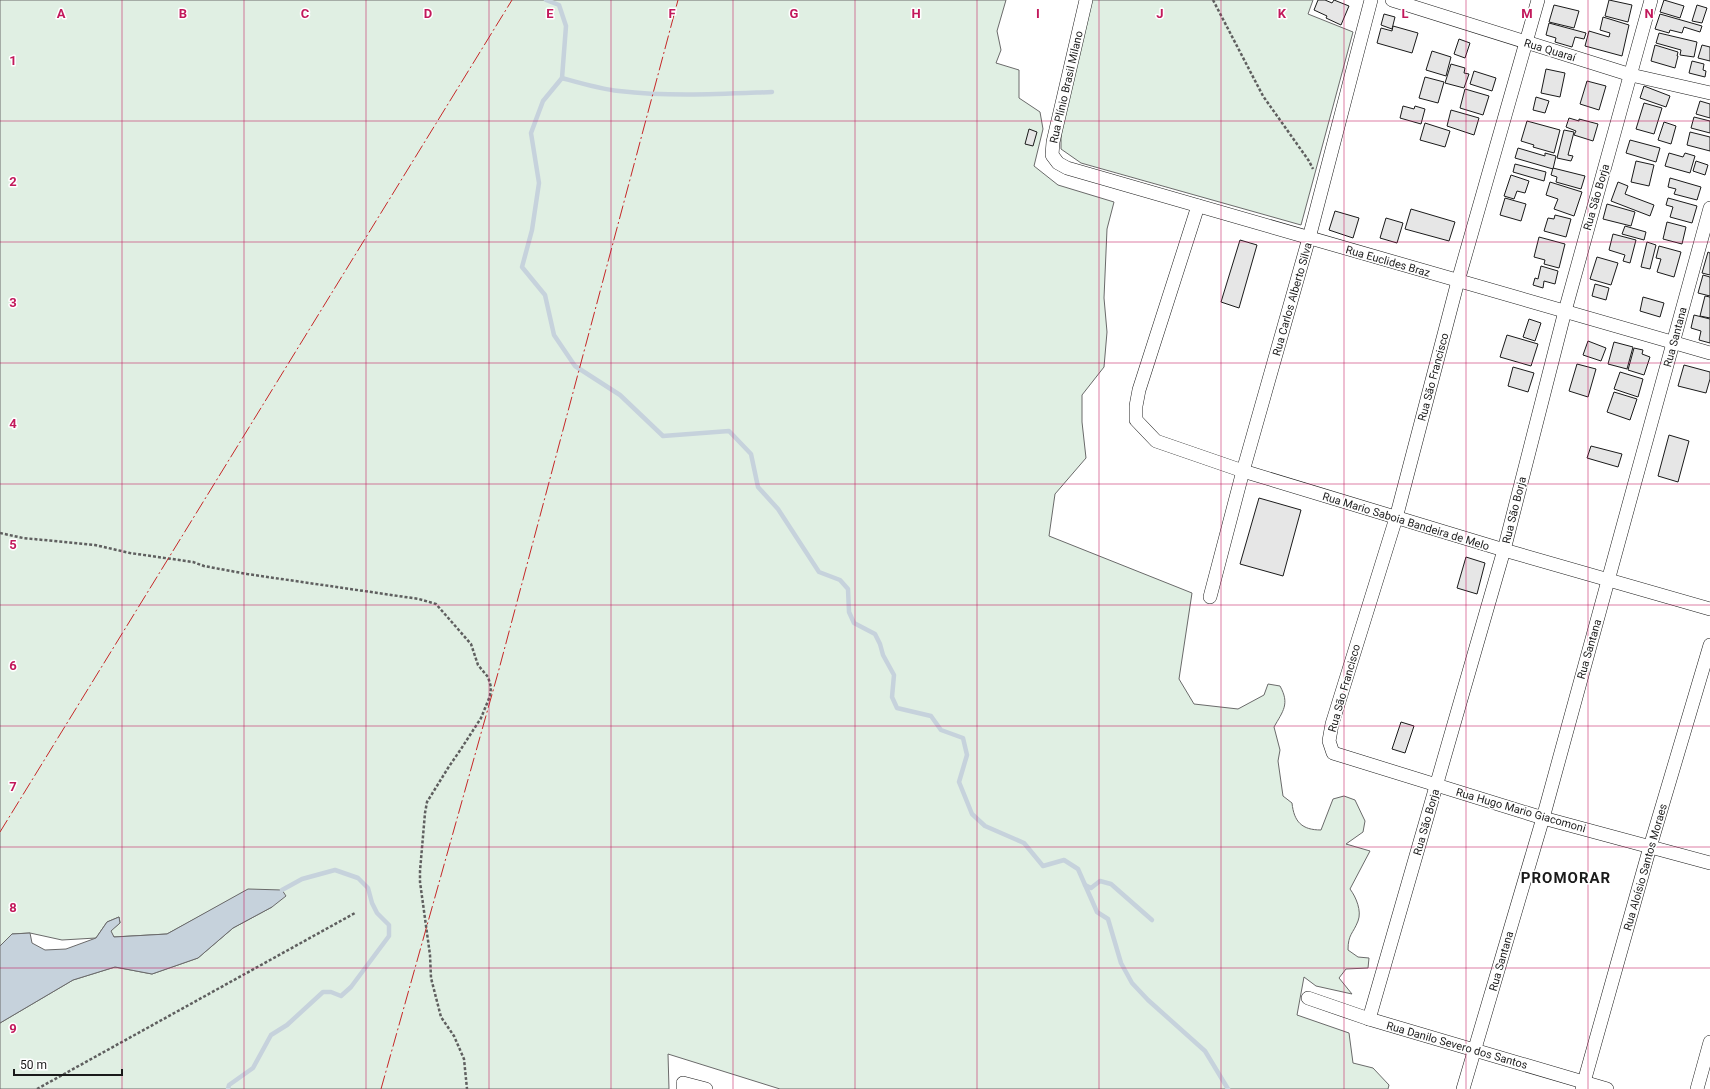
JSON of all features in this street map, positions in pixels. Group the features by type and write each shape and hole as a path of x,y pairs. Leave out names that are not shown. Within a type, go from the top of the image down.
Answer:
{"street":[{"name":"Rua Plínio Brasil Milano","path":"1067,168 1058,163 1052,155 1053,142 1086,0"},
{"name":"Rua Carlos Alberto Silva","path":"1210,597 1243,471 1323,188 1371,0"},
{"name":"Rua Quaraí","path":"1392,0 1630,75 1710,93"},
{"name":"Rua São Francisco","path":"1333,753 1329,741 1332,724 1396,518 1458,281 1538,0"},
{"name":"Rua São Borja","path":"1369,1019 1504,550 1565,311 1651,0"},
{"name":"Rua Euclides Braz","path":"1067,168 1710,353"},
{"name":"Rua Mario Saboia Bandeira de Melo","path":"1198,206 1139,390 1136,406 1136,420 1156,441 1243,471 1396,518 1710,609"},
{"name":"Rua Santana","path":"1463,1089 1542,818 1609,580 1710,208"},
{"name":"Rua Aloísio Santos Moraes","path":"1583,1086 1650,847 1710,645"},
{"name":"Rua Hugo Mario Giacomoni","path":"1333,753 1542,818 1710,863"},
{"name":"Rua Danilo Severo dos Santos","path":"1308,998 1369,1019 1474,1050 1583,1086 1607,1089"},
{"path":"1697,1089 1710,1042"},
{"path":"683,1086 706,1089"}],"path":[{"path":"1213,0 1262,96 1309,161 1323,188"},
{"path":"0,533 23,538 95,545 130,553 193,562 204,566 247,574 419,599 436,604 471,644 478,665 488,677 491,687 490,696 481,718 427,802 420,882 430,955 431,978 441,1017 454,1036 464,1059 467,1089"},
{"path":"37,1089 355,913"}],"green space":[{"path":"0,0 1006,0 997,31 1001,50 996,63 1019,70 1019,98 1040,112 1043,129 1034,166 1058,185 1114,202 1107,229 1104,298 1107,332 1104,367 1082,395 1082,422 1086,458 1055,494 1049,536 1192,593 1179,679 1194,704 1238,709 1264,695 1268,684 1280,686 1285,698 1285,703 1274,727 1280,750 1278,761 1283,796 1292,803 1293,810 1300,824 1314,830 1321,830 1333,799 1344,796 1355,800 1365,821 1363,832 1346,844 1370,851 1350,889 1359,909 1359,917 1350,937 1348,950 1358,957 1369,958 1368,968 1346,969 1339,978 1352,994 1316,986 1304,977 1297,1015 1349,1033 1353,1063 1373,1068 1389,1085 1388,1089 780,1089 668,1054 669,1089 0,1089 0,1023 73,980 115,967 152,974 198,958 233,928 272,907 248,890 167,934 114,937 110,931 120,923 119,917 107,922 96,938 62,940 30,933 12,934 0,946"},
{"path":"1092,0 1313,0 1308,14 1353,32 1301,225 1081,163 1061,149 1061,126"}],"shaded area":[{"path":"248,889 282,890 286,896 272,907 233,928 198,958 152,974 115,967 73,980 0,1023 0,946 12,934 30,933 32,943 45,950 66,949 96,938 107,922 119,917 120,923 111,931 114,937 167,934"}],"building":[{"path":"1318,0 1325,0 1332,3 1334,0 1349,6 1341,25 1314,10"},
{"path":"1609,0 1632,5 1628,22 1605,16"},
{"path":"1664,0 1684,6 1680,18 1660,12"},
{"path":"1554,5 1579,11 1574,28 1549,22"},
{"path":"1697,5 1707,8 1702,23 1692,21"},
{"path":"1384,14 1395,17 1392,29 1381,25"},
{"path":"1660,14 1702,26 1700,32 1684,27 1682,33 1670,30 1669,33 1655,29"},
{"path":"1603,17 1629,25 1622,56 1585,46 1589,31 1609,37 1610,33 1600,30"},
{"path":"1549,23 1586,33 1584,39 1575,37 1572,47 1555,42 1556,38 1546,35"},
{"path":"1393,26 1418,33 1412,53 1377,43 1381,28 1392,31"},
{"path":"1659,33 1697,42 1694,57 1680,55 1681,50 1656,43"},
{"path":"1459,39 1470,43 1465,58 1454,54"},
{"path":"1655,45 1678,52 1675,68 1651,61"},
{"path":"1702,45 1710,47 1710,61 1698,58"},
{"path":"1432,51 1451,57 1446,76 1426,70"},
{"path":"1692,61 1704,64 1703,70 1706,71 1705,77 1689,73"},
{"path":"1451,64 1465,68 1464,73 1469,74 1464,88 1445,83"},
{"path":"1546,69 1565,73 1560,97 1541,93"},
{"path":"1474,71 1496,78 1492,91 1470,84"},
{"path":"1425,77 1444,82 1438,103 1419,98"},
{"path":"1587,81 1606,86 1599,110 1580,104"},
{"path":"1644,86 1670,96 1666,107 1640,98"},
{"path":"1465,89 1489,96 1483,115 1460,108"},
{"path":"1536,97 1549,101 1545,113 1533,110"},
{"path":"1700,101 1710,104 1710,118 1696,114"},
{"path":"1644,103 1662,108 1654,134 1636,129"},
{"path":"1403,106 1414,109 1415,106 1425,109 1421,124 1400,118"},
{"path":"1451,110 1479,118 1474,135 1447,126"},
{"path":"1694,117 1710,121 1710,133 1691,128"},
{"path":"1569,118 1598,124 1593,141 1574,135 1576,131 1566,127"},
{"path":"1527,121 1560,130 1554,153 1533,147 1534,145 1521,141"},
{"path":"1664,122 1676,126 1671,144 1658,140"},
{"path":"1425,123 1450,131 1445,147 1420,140"},
{"path":"1029,129 1037,132 1033,146 1025,144"},
{"path":"1564,130 1574,132 1568,155 1573,156 1571,161 1557,158"},
{"path":"1690,132 1710,137 1710,151 1687,145"},
{"path":"1630,140 1660,148 1656,162 1626,153"},
{"path":"1518,148 1545,156 1545,153 1556,156 1553,169 1515,158"},
{"path":"1669,153 1683,157 1685,153 1695,156 1690,173 1665,166"},
{"path":"1636,161 1654,165 1649,186 1631,182"},
{"path":"1696,161 1708,165 1705,175 1693,171"},
{"path":"1515,164 1546,172 1544,181 1513,172"},
{"path":"1553,168 1585,176 1581,189 1556,182 1557,177 1551,175"},
{"path":"1511,175 1529,181 1525,193 1517,191 1514,199 1504,196"},
{"path":"1670,178 1701,187 1697,200 1674,194 1676,189 1668,187"},
{"path":"1550,182 1582,192 1574,216 1554,209 1558,199 1546,195"},
{"path":"1618,182 1628,186 1625,194 1654,205 1650,216 1611,201"},
{"path":"1505,198 1526,204 1521,221 1500,215"},
{"path":"1668,198 1697,206 1692,223 1670,217 1673,207 1666,205"},
{"path":"1607,204 1635,212 1631,226 1603,219"},
{"path":"1411,209 1455,222 1449,241 1405,229"},
{"path":"1335,211 1359,218 1353,238 1329,230"},
{"path":"1555,215 1571,219 1566,237 1544,231 1548,218 1554,219"},
{"path":"1386,218 1403,223 1397,243 1380,238"},
{"path":"1667,222 1686,227 1682,244 1663,239"},
{"path":"1625,226 1646,232 1644,240 1622,234"},
{"path":"1613,234 1636,240 1630,263 1623,261 1625,255 1609,250"},
{"path":"1539,237 1565,244 1559,268 1544,264 1545,260 1534,257"},
{"path":"1240,240 1257,245 1239,308 1221,302"},
{"path":"1647,242 1656,245 1650,269 1641,267"},
{"path":"1659,246 1681,252 1674,277 1657,272 1661,259 1656,258"},
{"path":"1708,252 1710,253 1710,275 1702,273"},
{"path":"1597,257 1618,263 1611,285 1590,279"},
{"path":"1541,266 1558,271 1555,284 1544,281 1543,288 1533,285 1535,278 1538,279"},
{"path":"1703,275 1710,277 1710,296 1698,293"},
{"path":"1595,284 1609,288 1606,300 1592,296"},
{"path":"1705,296 1710,297 1710,318 1700,316"},
{"path":"1643,297 1664,303 1660,317 1640,311"},
{"path":"1694,315 1710,319 1710,343 1699,340 1701,331 1691,328"},
{"path":"1529,319 1541,323 1535,341 1523,337"},
{"path":"1507,335 1538,344 1531,366 1500,357"},
{"path":"1588,341 1606,348 1601,361 1583,355"},
{"path":"1614,342 1633,347 1627,369 1608,364"},
{"path":"1634,348 1643,350 1642,354 1650,357 1644,375 1628,370"},
{"path":"1577,364 1596,369 1588,397 1569,391"},
{"path":"1684,365 1710,372 1710,379 1706,393 1678,386"},
{"path":"1513,367 1534,373 1528,392 1508,386"},
{"path":"1620,372 1643,379 1638,397 1614,389"},
{"path":"1614,392 1637,399 1630,420 1607,412"},
{"path":"1669,435 1689,441 1678,482 1658,476"},
{"path":"1591,446 1622,454 1618,467 1587,458"},
{"path":"1259,498 1301,510 1283,576 1240,564"},
{"path":"1466,557 1485,563 1477,594 1457,588"},
{"path":"1401,722 1414,726 1405,753 1392,749"}],"waterway":[{"path":"546,0 559,5 566,26 562,78 543,101 531,133 539,183 532,230 522,267 545,295 554,335 575,366 620,395 663,436 729,431 751,454 758,487 778,509 819,572 840,580 848,589 849,612 854,623 875,634 883,655 894,675 892,697 897,708 931,716 941,730 963,738 967,755 959,782 972,814 985,826 1024,843 1043,866 1064,860 1078,869 1097,912 1108,919 1121,963 1132,983 1148,1000 1205,1051 1228,1089"},
{"path":"562,78 605,89 638,93 696,94 772,92"},
{"path":"228,1089 229,1085 253,1068 271,1035 287,1025 323,992 331,992 341,996 351,987 389,936 389,925 377,913 372,903 368,888 358,878 335,870 302,879 282,890"},
{"path":"1085,885 1091,888 1100,881 1111,884 1152,920"}],"power":[{"path":"0,832 512,0"},
{"path":"381,1089 498,673 678,0"}],"district":[{"name":"PROMORAR","path":"1566,878"}]}
